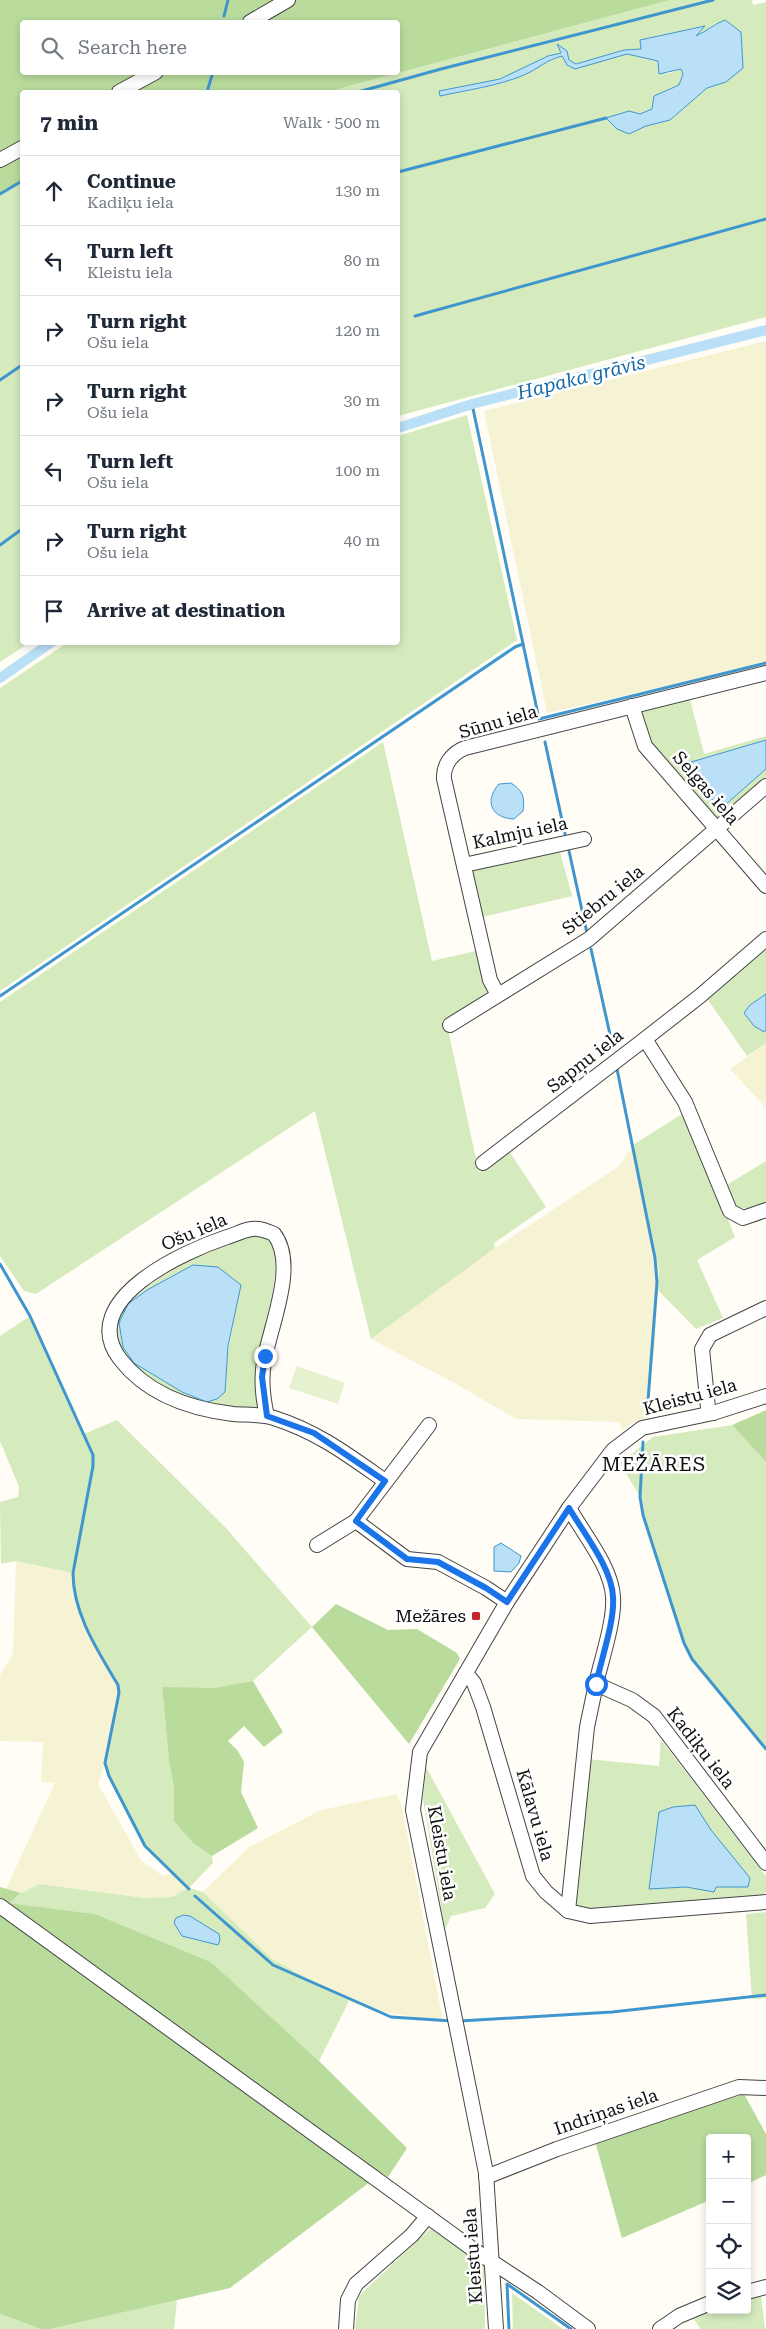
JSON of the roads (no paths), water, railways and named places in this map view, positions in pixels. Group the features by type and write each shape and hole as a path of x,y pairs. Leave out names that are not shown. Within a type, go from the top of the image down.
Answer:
{"street":[{"path":"253,20 288,0"},
{"path":"123,90 150,75"},
{"path":"0,160 20,149"},
{"name":"Sūnu iela","path":"498,995 490,980 444,779 446,765 452,756 465,748 766,672"},
{"name":"Selgas iela","path":"632,706 645,746 766,886"},
{"name":"Stiebru iela","path":"450,1024 589,939 766,786"},
{"name":"Kalmju iela","path":"464,865 584,839"},
{"path":"645,1039 700,996 766,939"},
{"name":"Sapņu iela","path":"483,1163 645,1039 689,1110 727,1207 735,1216 743,1218 766,1210"},
{"name":"Ošu iela","path":"267,1416 263,1368 283,1280 282,1249 274,1234 253,1228 191,1250 163,1265 132,1289 114,1311 109,1332 112,1348 121,1361 144,1381 168,1397 202,1409 267,1416 314,1433 385,1481"},
{"path":"713,1413 708,1408 702,1350 710,1335 766,1308"},
{"name":"Kleistu iela","path":"496,2329 486,2177 413,1810 420,1752 507,1602 569,1508 613,1450 642,1428 713,1413 766,1396"},
{"path":"317,1544 356,1521 429,1425"},
{"path":"568,1910 587,1727 612,1611 613,1596 606,1571 569,1508"},
{"path":"356,1521 407,1559 438,1562 486,1588 507,1602"},
{"name":"Kālavu iela","path":"466,1673 474,1683 483,1707 533,1876 546,1892 568,1910 590,1916 766,1902"},
{"name":"Kadiķu iela","path":"596,1684 632,1700 654,1716 766,1864"},
{"path":"0,1906 428,2216 588,2329"},
{"name":"Indriņas iela","path":"486,2177 557,2149 739,2087 766,2088"},
{"path":"346,2329 348,2300 356,2284 412,2235 428,2216"},
{"path":"751,2291 766,2287"},
{"path":"660,2329 679,2316 706,2305"}],"water":[{"path":"725,20 741,32 743,68 726,82 707,88 670,120 646,126 629,134 617,129 606,118 629,111 640,114 652,109 654,96 679,85 683,74 681,69 659,74 658,61 627,54 575,69 567,65 562,56 514,79 440,96 439,91 500,79 548,56 561,53 557,44 567,51 569,60 576,64 624,50 641,49 640,40 705,26 696,36"},
{"path":"766,740 766,769 724,806 718,806 681,765"},
{"path":"511,783 521,792 524,802 523,811 514,819 506,818 495,812 491,802 494,790 499,784"},
{"path":"766,994 766,1030 764,1032 754,1026 744,1013 750,1005"},
{"path":"193,1265 218,1267 241,1285 228,1346 225,1392 217,1399 207,1402 182,1392 134,1363 123,1347 119,1323 128,1304 147,1290"},
{"path":"501,1543 521,1556 519,1563 511,1572 494,1571 494,1547"},
{"path":"695,1805 711,1830 750,1878 748,1887 716,1887 714,1892 686,1887 649,1889 659,1812 673,1807"},
{"path":"183,1915 190,1916 219,1934 220,1940 218,1945 182,1936 174,1923 176,1918"}],"waterway":[{"path":"224,16 228,0"},
{"path":"365,90 713,0"},
{"path":"208,90 212,75"},
{"path":"400,171 606,118"},
{"path":"0,194 20,182"},
{"path":"415,316 766,219"},
{"name":"Hapaka grāvis","path":"400,427 472,404 766,330"},
{"path":"0,380 20,366"},
{"path":"472,404 539,719 766,663"},
{"path":"0,545 20,530"},
{"path":"0,996 515,647 523,644"},
{"name":"Hapaka grāvis","path":"0,678 48,645"},
{"path":"545,742 565,834"},
{"path":"569,851 587,933"},
{"path":"591,949 613,1048"},
{"path":"617,1069 655,1258 657,1282 647,1414"},
{"path":"0,1264 30,1316 93,1455 93,1466 73,1573 77,1603 88,1632 118,1685 119,1693 105,1763 109,1776 145,1846 189,1889"},
{"path":"643,1442 640,1497 643,1515 684,1643 692,1659 766,1749"},
{"path":"195,1896 273,1965 391,2017 452,2021"},
{"path":"460,2021 612,2012 766,1995"},
{"path":"509,2329 507,2284 571,2329"}],"place":[{"name":"Mežāres","path":"476,1616"}],"district":[{"name":"MEŽĀRES","path":"654,1464"}]}
